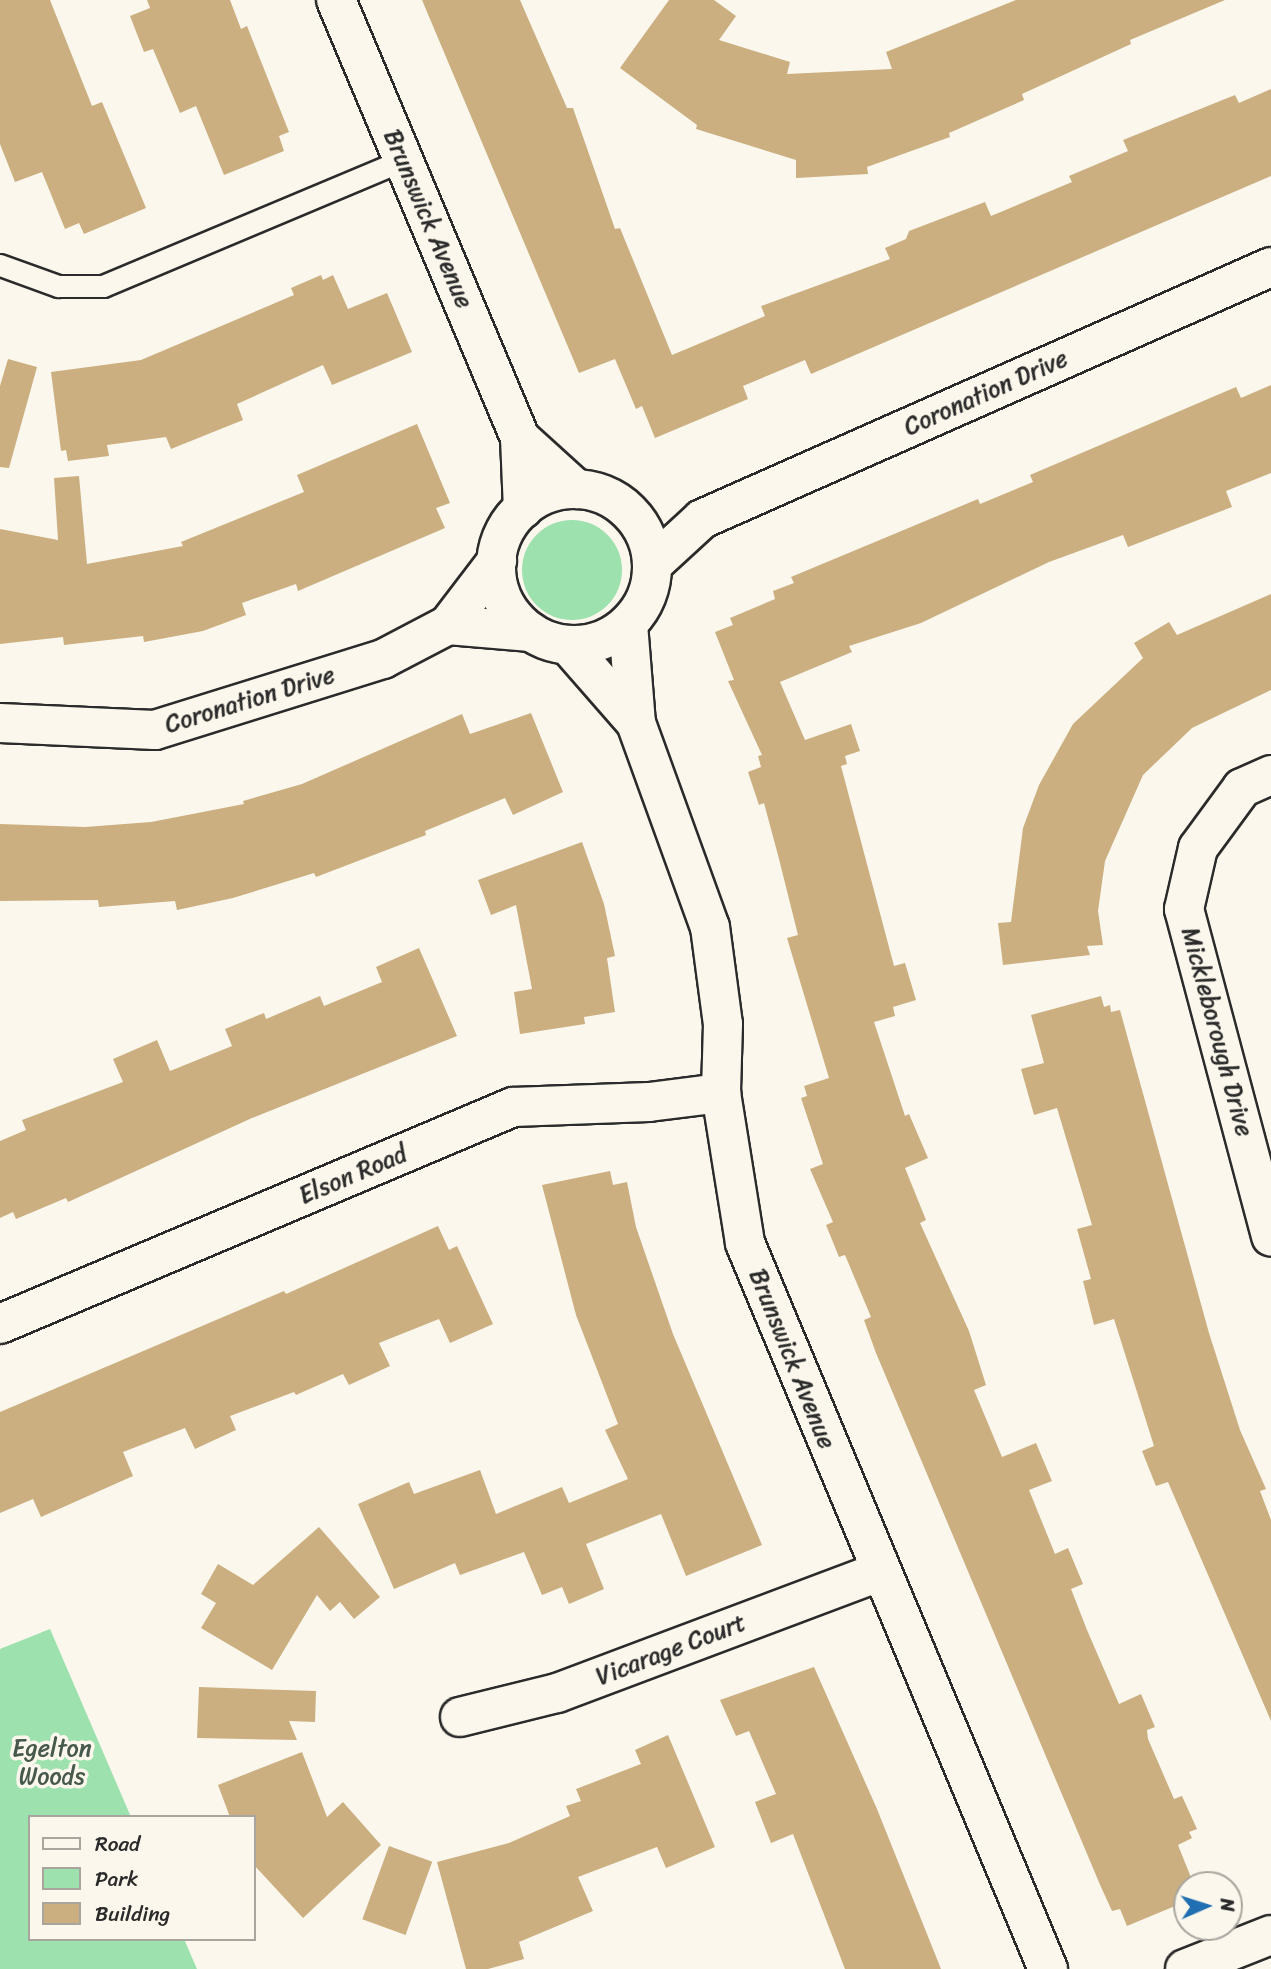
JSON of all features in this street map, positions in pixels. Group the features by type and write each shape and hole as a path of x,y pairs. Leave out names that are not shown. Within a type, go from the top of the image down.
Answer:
{"street":[{"name":"Brunswick Avenue","path":"336,0 520,438 523,509"},
{"name":"Coronation Drive","path":"652,565 702,519 1271,267"},
{"name":"Brunswick Avenue","path":"520,438 576,489"},
{"path":"531,632 504,601 497,561 501,541 523,509 557,491 576,489 596,492 629,511 702,519"},
{"path":"448,625 531,632 568,645 590,644 628,624 650,587 652,565 645,536 629,511"},
{"name":"Coronation Drive","path":"0,723 155,730 383,659 448,625 497,561"},
{"name":"Brunswick Avenue","path":"628,624 636,723 710,928 723,1024 721,1093 744,1243 879,1573 1048,1969"},
{"name":"Brunswick Avenue","path":"568,645 636,723"},
{"name":"Mickleborough Drive","path":"1271,775 1242,788 1198,848 1184,909 1271,1237"},
{"name":"Elson Road","path":"0,1324 513,1107 649,1102 721,1093"},
{"name":"Vicarage Court","path":"460,1717 557,1693 879,1573"},
{"path":"1185,1969 1271,1935"}],"lane":[{"path":"0,265 58,286 103,286 404,160"}],"green space":[{"path":"572,520 591,524 607,535 618,551 622,570 618,589 607,605 591,616 572,620 553,616 537,605 526,589 522,570 526,551 537,535 553,524"},
{"name":"Egelton Woods","path":"50,1629 130,1815 28,1815 28,1941 185,1941 197,1969 0,1969 0,1649"}],"building":[{"path":"0,0 50,0 92,106 102,102 146,208 84,234 79,223 65,229 42,172 15,182 0,144"},
{"path":"147,0 230,0 241,29 247,26 289,132 279,136 284,151 224,175 196,106 180,113 153,49 144,52 130,16 150,8"},
{"path":"422,0 520,0 567,108 573,108 615,229 620,228 672,355 765,316 761,306 890,259 885,248 906,239 909,231 985,202 991,216 1072,182 1069,176 1128,151 1123,140 1235,95 1239,103 1271,89 1271,176 811,374 805,360 743,386 748,399 655,438 642,406 636,409 615,359 579,373"},
{"path":"669,0 714,0 736,16 719,40 790,62 787,74 892,69 886,52 1016,0 1225,0 1130,40 1131,44 1022,94 1024,100 949,133 950,137 867,167 868,174 796,178 796,160 696,129 697,125 620,68"},
{"path":"321,275 323,280 333,275 348,309 387,293 412,352 332,385 323,365 237,404 243,420 171,449 166,437 107,445 109,456 68,461 66,450 61,451 51,372 141,360 294,295 291,288"},
{"path":"8,359 37,367 9,468 0,467 0,386"},
{"path":"1271,385 1271,473 1226,491 1232,507 1128,547 1123,535 1049,562 921,623 849,646 852,652 780,682 805,740 851,724 860,751 845,756 847,764 841,766 894,966 905,963 916,1000 893,1007 895,1016 874,1022 905,1116 909,1114 928,1158 905,1168 926,1220 920,1223 969,1331 986,1385 974,1390 1002,1457 1036,1443 1052,1481 1029,1490 1055,1554 1068,1548 1083,1584 1071,1589 1119,1704 1141,1694 1155,1727 1147,1730 1148,1739 1174,1799 1182,1796 1197,1829 1189,1832 1192,1838 1178,1845 1188,1871 1173,1871 1173,1907 1127,1926 1120,1909 1112,1911 1101,1887 876,1353 864,1320 871,1317 845,1255 839,1257 826,1225 833,1222 810,1169 823,1164 801,1098 807,1096 804,1086 829,1078 787,938 798,935 779,859 764,803 759,805 748,772 761,767 758,756 762,755 728,681 734,680 715,632 733,625 730,618 775,599 773,591 794,583 791,577 978,499 980,504 1033,482 1030,475 1236,387 1241,398"},
{"path":"417,424 450,503 436,508 445,528 298,591 296,584 242,603 246,615 203,631 144,642 143,636 64,645 63,637 0,644 0,529 58,540 54,478 79,476 87,564 183,546 181,542 304,492 297,475"},
{"path":"1271,594 1271,690 1192,728 1143,775 1105,861 1098,911 1103,945 1087,946 1090,955 1003,965 998,923 1011,922 1023,828 1039,785 1073,724 1143,658 1134,643 1169,622 1177,635"},
{"path":"531,713 563,792 513,815 505,798 425,831 426,835 316,877 314,873 233,898 177,910 175,901 99,907 98,900 0,901 0,824 85,827 151,822 244,804 243,801 302,784 462,714 470,734"},
{"path":"582,842 604,904 615,956 607,958 615,1012 584,1017 585,1024 520,1034 514,992 532,989 516,905 491,915 478,880"},
{"path":"419,948 457,1036 252,1118 68,1202 66,1198 16,1219 13,1212 0,1218 0,1141 26,1130 22,1120 123,1082 113,1059 157,1040 170,1071 232,1046 225,1029 264,1013 266,1019 320,996 324,1006 382,982 376,967"},
{"path":"1101,996 1104,1007 1110,1005 1111,1012 1120,1010 1209,1333 1240,1430 1266,1489 1260,1491 1271,1520 1271,1721 1168,1482 1156,1486 1142,1451 1154,1446 1114,1319 1094,1325 1083,1281 1091,1279 1077,1229 1092,1225 1057,1108 1034,1115 1021,1069 1044,1063 1031,1015"},
{"path":"610,1171 613,1185 627,1182 636,1227 673,1334 762,1545 686,1576 661,1514 586,1544 604,1589 569,1604 562,1587 542,1595 524,1552 460,1575 455,1563 394,1589 358,1504 409,1482 414,1494 480,1470 496,1514 562,1487 569,1503 628,1479 605,1430 618,1424 576,1315 542,1185"},
{"path":"438,1226 449,1250 457,1246 493,1324 450,1343 439,1319 379,1343 390,1366 349,1385 343,1374 296,1395 294,1392 230,1416 236,1430 195,1449 185,1428 123,1452 133,1476 41,1517 33,1499 0,1513 0,1412 284,1291 286,1294"},
{"path":"319,1527 380,1597 354,1619 340,1602 330,1611 317,1595 272,1670 201,1628 216,1603 201,1594 218,1564 253,1585"},
{"path":"814,1667 877,1809 941,1969 845,1969 793,1834 771,1843 755,1802 776,1794 749,1731 736,1736 720,1700"},
{"path":"199,1687 316,1691 315,1722 289,1721 297,1740 197,1738"},
{"path":"668,1735 715,1847 666,1868 657,1847 578,1877 593,1911 519,1942 524,1959 488,1969 466,1969 437,1862 509,1843 570,1816 566,1806 581,1801 576,1789 641,1764 635,1750"},
{"path":"302,1752 327,1817 343,1802 381,1845 303,1918 256,1867 256,1815 229,1815 218,1785"},
{"path":"389,1846 432,1862 406,1935 362,1919"}]}
